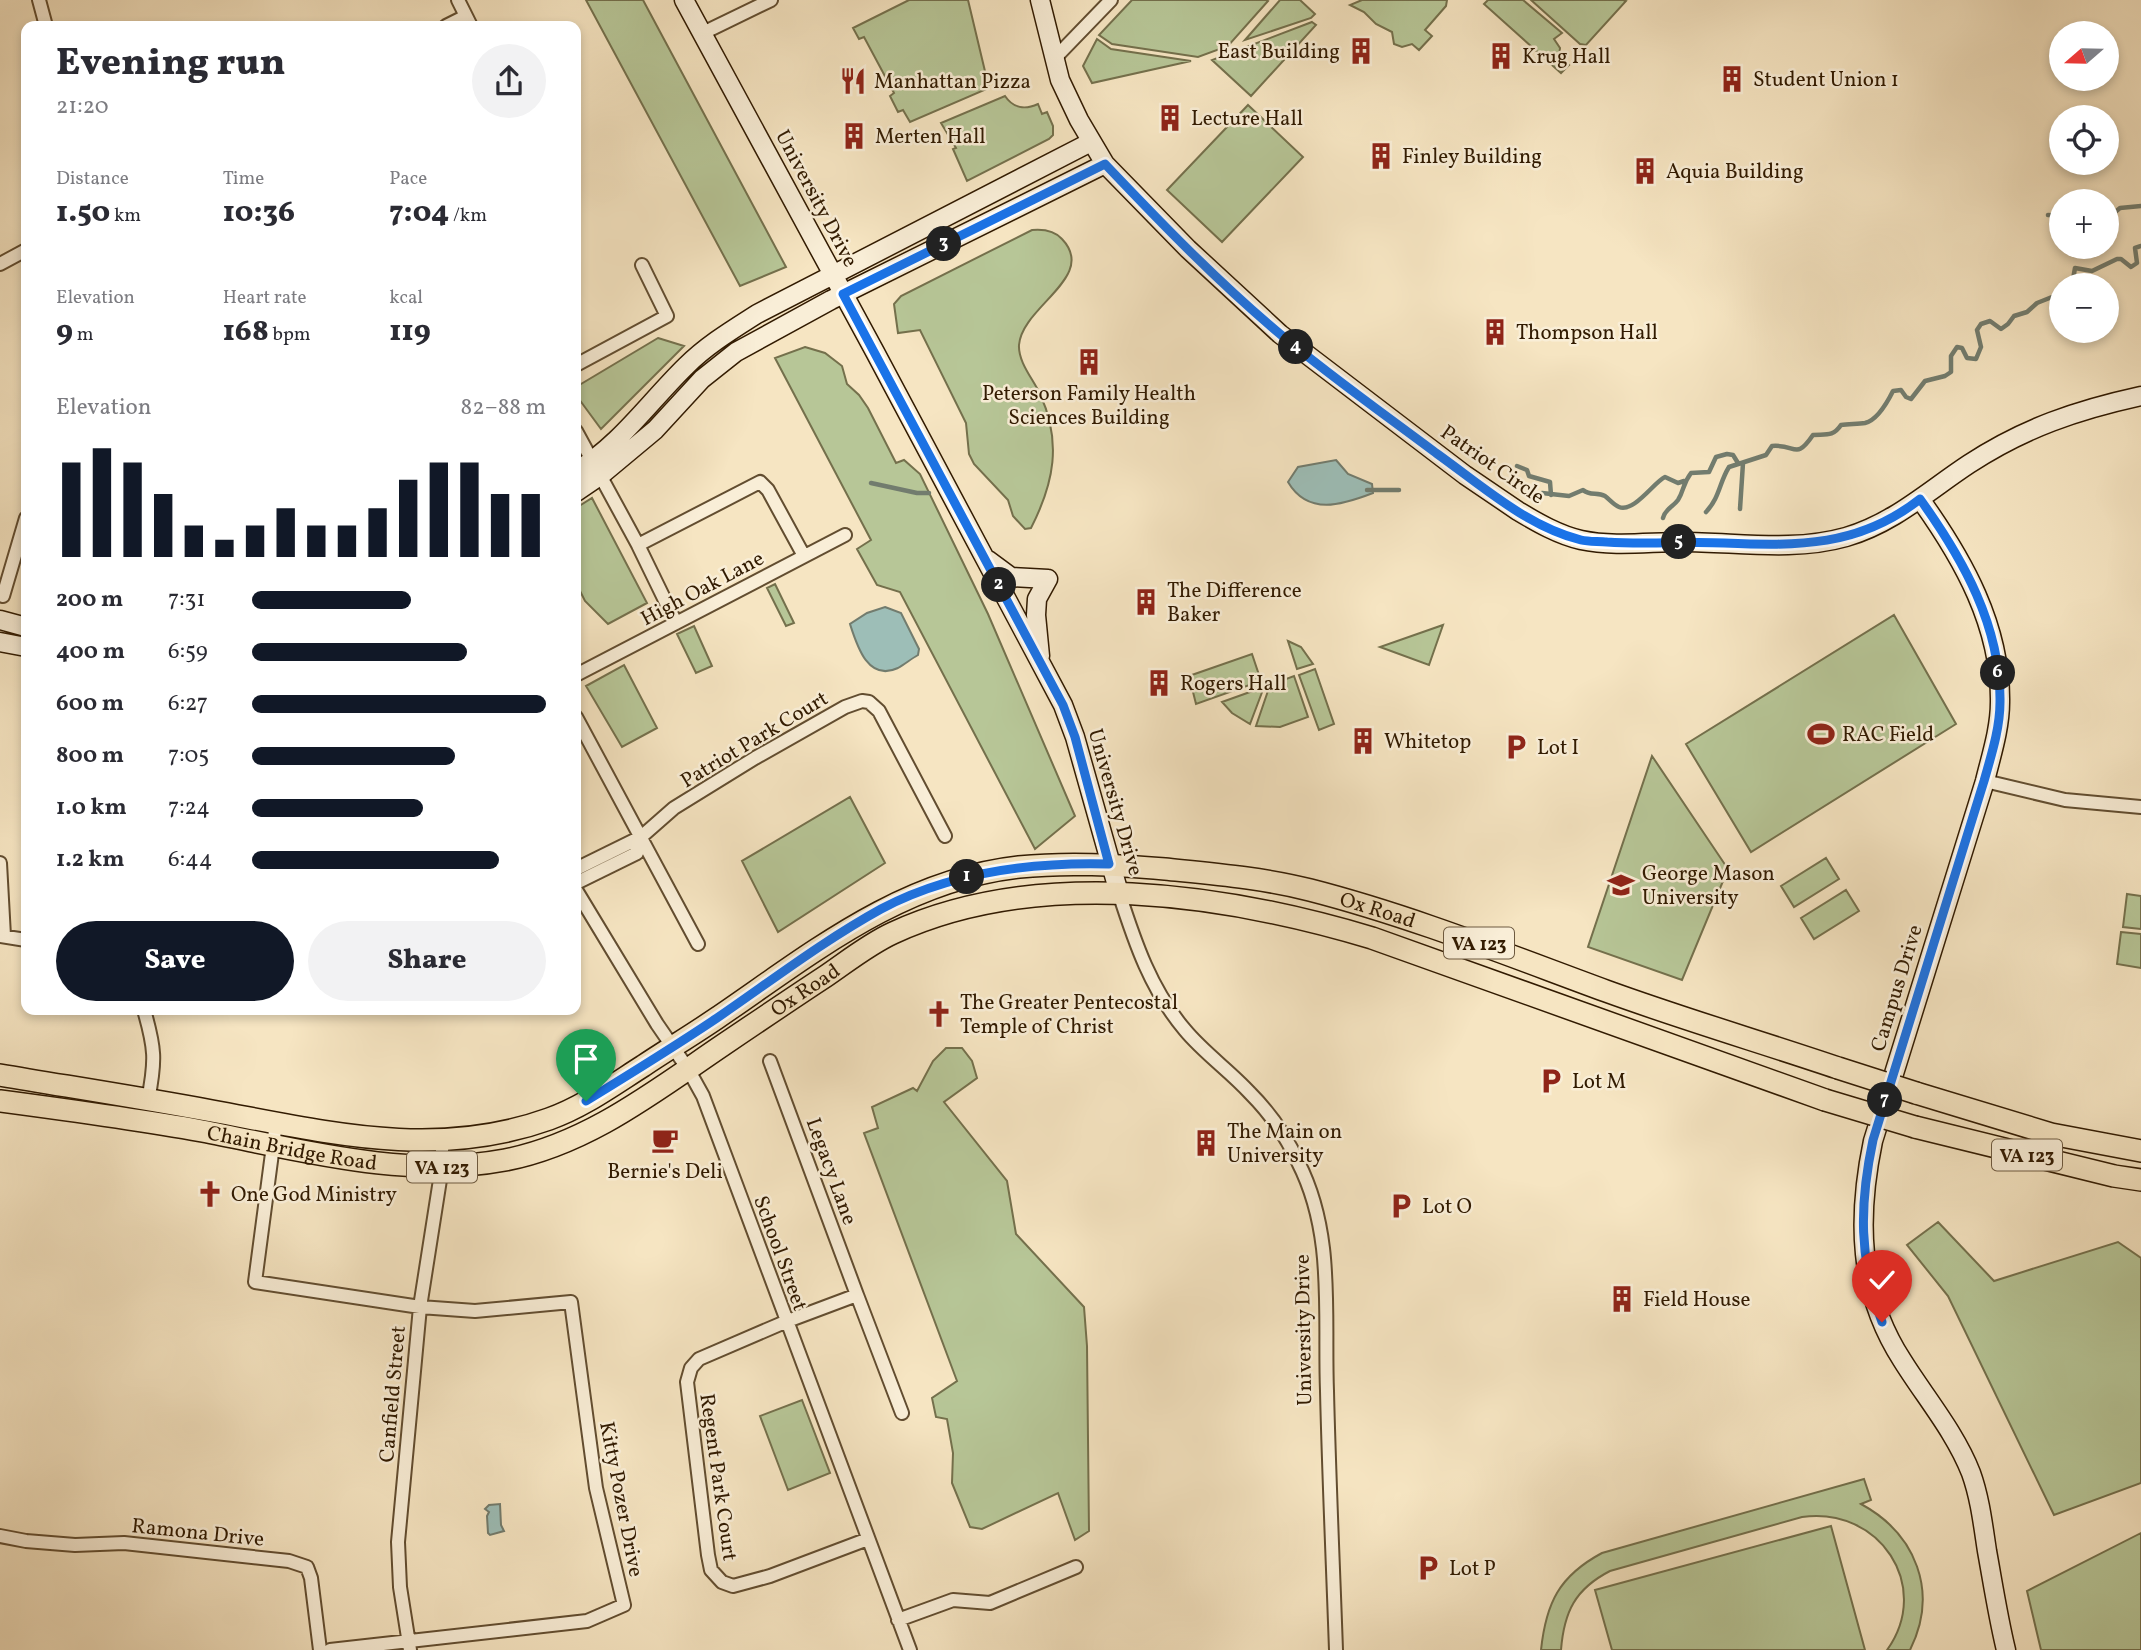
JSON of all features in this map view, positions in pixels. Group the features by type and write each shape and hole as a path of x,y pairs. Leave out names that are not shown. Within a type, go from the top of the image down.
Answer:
{"main road":[{"name":"Ox Road","path":"673,1047 820,946 884,908 943,883 991,872 1071,863 1109,864 1227,875 1309,890 1464,938 1610,992 1916,1093 2050,1134 2141,1151"},
{"name":"Ox Road","path":"688,1069 868,947 917,922 1014,898 1119,893 1174,897 1263,910 1350,931 1825,1100 1915,1126 2114,1176 2141,1180"},
{"name":"Chain Bridge Road","path":"0,1075 276,1122 337,1135 395,1141 442,1141 501,1132 551,1119 586,1101 673,1047"},
{"name":"Chain Bridge Road","path":"0,1101 144,1121 395,1166 442,1167 504,1160 560,1143 619,1116 688,1069"}],"street":[{"path":"39,0 45,21"},
{"path":"458,0 468,21"},
{"name":"University Drive","path":"684,0 1063,705 1075,737 1109,864 1138,952 1158,993 1188,1033 1250,1093 1274,1121 1300,1165 1318,1213 1326,1266 1327,1389 1336,1650"},
{"path":"703,33 771,0"},
{"name":"Patriot Circle","path":"1040,0 1060,80 1091,142 1105,164 1188,249 1280,334 1465,475 1543,526 1581,540 1637,544 1680,542 1774,546 1848,537 1893,519 1972,462 2023,433 2088,408 2141,396"},
{"path":"1054,59 1111,0"},
{"path":"581,486 622,435 687,365 716,341 757,314 1091,142"},
{"path":"581,470 597,468 655,430 702,379 736,352 843,294 1105,164"},
{"path":"0,264 21,253"},
{"path":"581,362 667,316 642,265"},
{"path":"581,440 638,545 676,623"},
{"path":"638,545 760,482 768,489 804,556"},
{"name":"Campus Drive","path":"1920,499 1966,572 1990,629 1998,665 2000,703 1997,733 1984,781 1873,1140 1866,1173 1862,1231 1865,1262 1882,1322 1900,1357 1954,1437 1977,1491 2006,1650"},
{"path":"3,596 21,535"},
{"name":"High Oak Lane","path":"581,672 845,535"},
{"path":"984,557 1011,577 1048,579 1037,599 1041,664"},
{"path":"0,620 21,625"},
{"path":"0,642 21,647"},
{"name":"Patriot Park Court","path":"581,867 641,838 674,808 755,758 845,707 862,701 869,702 879,711 945,836"},
{"path":"581,726 698,944"},
{"path":"1984,781 2065,800 2141,807"},
{"name":"Patriot Park Court","path":"581,881 637,853 641,838"},
{"path":"0,863 2,936 21,939"},
{"name":"School Street","path":"581,898 688,1069 702,1096 910,1650"},
{"path":"146,1015 155,1046 148,1100"},
{"name":"Legacy Lane","path":"770,1061 902,1413"},
{"path":"276,1122 255,1282 420,1307"},
{"name":"Canfield Street","path":"409,1646 400,1587 398,1542 420,1307 442,1167 442,1141"},
{"path":"785,1322 857,1295"},
{"name":"Kitty Pozer Drive","path":"330,1650 378,1644 409,1646 587,1621 624,1605 596,1488 571,1302 475,1311 420,1307"},
{"name":"Regent Park Court","path":"785,1322 699,1359 691,1368 687,1382 711,1570 722,1582 733,1586 744,1584 868,1539"},
{"name":"Ramona Drive","path":"0,1536 75,1545 124,1543 289,1560 307,1567 311,1578 320,1650"},
{"path":"898,1620 953,1600 990,1603 1076,1567"}],"green space":[{"path":"586,0 643,0 786,267 740,286"},
{"path":"909,0 968,0 989,88 910,122 903,110 898,112 890,96 894,93 864,37 859,39 853,28"},
{"path":"1132,0 1268,1 1228,46 1198,57 1112,44 1099,35"},
{"path":"1280,0 1300,0 1315,14 1311,18 1245,40"},
{"path":"1362,0 1447,0 1446,6 1425,30 1432,36 1419,50 1412,44 1402,47 1394,44 1392,32 1350,5"},
{"path":"1488,0 1523,0 1562,33 1554,39 1560,48 1559,56 1569,65 1561,73 1484,4"},
{"path":"1531,0 1626,1 1586,45 1580,44"},
{"path":"1312,22 1316,25 1251,96 1212,60"},
{"path":"1097,39 1111,49 1191,61 1092,83 1083,66"},
{"path":"1005,96 1020,107 1038,104 1042,114 1047,112 1053,126 1053,135 967,181 953,149 956,148 941,123"},
{"path":"1248,105 1303,157 1222,242 1167,190"},
{"path":"1032,230 1048,231 1059,236 1071,253 1071,266 1065,279 1032,317 1023,331 1019,345 1023,364 1047,412 1053,446 1050,478 1045,495 1031,528 1025,529 1013,516 1008,500 974,464 969,454 966,423 920,330 898,333 894,304 901,296"},
{"path":"658,338 684,346 601,429 581,402 581,384"},
{"path":"805,347 825,353 842,366 847,384 868,408 896,463 904,460 920,474 988,614 1075,816 1035,849 900,592 877,585 857,549 871,540 775,358"},
{"path":"592,498 647,603 608,624 585,601 581,593 581,505"},
{"path":"775,584 794,623 786,626 767,588"},
{"name":"RAC Field","path":"1894,615 1956,724 1751,852 1686,744"},
{"path":"1443,625 1429,665 1380,647"},
{"path":"694,626 712,666 696,673 677,634"},
{"path":"1288,641 1301,647 1313,664 1297,669"},
{"path":"1252,654 1261,681 1196,704 1189,676"},
{"path":"624,665 657,728 622,747 586,686"},
{"path":"1315,669 1334,724 1319,730 1299,675"},
{"path":"1294,676 1308,717 1280,727 1256,726 1270,685"},
{"path":"1264,687 1250,724 1232,713 1222,702"},
{"path":"1652,756 1728,869 1682,980 1588,947"},
{"path":"850,797 885,863 778,932 742,861"},
{"path":"1826,858 1839,879 1794,907 1781,886"},
{"path":"1846,890 1859,911 1814,939 1801,918"},
{"path":"2127,894 2141,896 2141,929 2123,927"},
{"path":"2121,932 2141,934 2141,968 2117,964"},
{"path":"946,1048 962,1048 972,1061 977,1078 944,1102 1007,1181 1016,1234 1084,1307 1087,1346 1089,1531 1075,1540 1058,1493 982,1529 970,1527 952,1483 953,1453 947,1419 936,1417 932,1398 957,1381 864,1133 878,1128 872,1107 913,1088 917,1091 933,1061"},
{"path":"1938,1222 1994,1281 2118,1242 2141,1258 2141,1483 2054,1515 1948,1296 1907,1245"},
{"path":"802,1400 830,1473 788,1490 760,1416"},
{"path":"1864,1479 1871,1500 1861,1504 1896,1531 1917,1566 1922,1586 1922,1607 1910,1650 1887,1650 1900,1625 1904,1601 1901,1577 1891,1555 1875,1537 1854,1524 1830,1517 1802,1517 1610,1571 1588,1586 1574,1603 1565,1624 1561,1650 1541,1650 1547,1618 1557,1593 1575,1571 1602,1553"},
{"path":"1831,1526 1865,1650 1612,1650 1595,1590"},
{"path":"2141,1533 2141,1650 2041,1650 2027,1591"}],"water":[{"path":"1336,460 1348,474 1372,484 1373,493 1338,504 1316,504 1296,493 1288,482 1298,467"},
{"path":"885,607 901,613 919,649 918,655 888,671 879,670 865,660 850,624 867,613"},
{"path":"500,1504 504,1531 490,1535 487,1516 489,1512 485,1509 489,1505"}],"waterway":[{"path":"2119,209 2141,206"},
{"path":"2074,273 2075,268 2092,271 2117,259 2131,267 2137,263 2135,248 2141,246"},
{"path":"1706,512 1714,501 1729,467 1766,455 1772,446 1799,449 1813,435 1832,433 1841,425 1870,421 1882,410 1893,391 1901,390 1911,399 1925,381 1951,372 1951,356 1957,347 1962,348 1967,358 1976,359 1981,347 1977,330 1981,324 1990,321 2001,329 2014,316 2027,312 2037,303 2049,298"},
{"path":"1663,518 1665,512 1678,500 1691,473 1709,472 1716,457 1727,454 1733,455 1738,463"},
{"path":"1740,509 1743,463"},
{"path":"1517,466 1527,470 1529,476 1550,482 1551,495"},
{"path":"1542,493 1569,496 1583,490 1605,496 1617,506 1625,508 1665,477 1678,483 1684,481"},
{"path":"871,483 929,493"},
{"path":"1367,490 1399,490"}],"place":[{"name":"East Building","path":"1361,51"},
{"name":"Krug Hall","path":"1501,56"},
{"name":"Student Union 1","path":"1732,79"},
{"name":"Manhattan Pizza","path":"853,81"},
{"name":"Lecture Hall","path":"1170,118"},
{"name":"Merten Hall","path":"854,136"},
{"name":"Finley Building","path":"1381,156"},
{"name":"Aquia Building","path":"1645,171"},
{"name":"Thompson Hall","path":"1495,332"},
{"name":"Peterson Family Health Sciences Building","path":"1089,362"},
{"name":"The Difference Baker","path":"1146,602"},
{"name":"Rogers Hall","path":"1159,683"},
{"name":"RAC Field","path":"1821,734"},
{"name":"Whitetop","path":"1363,741"},
{"name":"Lot I","path":"1516,747"},
{"name":"George Mason University","path":"1621,885"},
{"name":"The Greater Pentecostal Temple of Christ","path":"939,1014"},
{"name":"Lot M","path":"1551,1081"},
{"name":"Bernie's Deli","path":"665,1140"},
{"name":"The Main on University","path":"1206,1143"},
{"name":"One God Ministry","path":"210,1194"},
{"name":"Lot O","path":"1401,1206"},
{"name":"Field House","path":"1622,1299"},
{"name":"Lot P","path":"1428,1568"}],"route":[{"path":"586,1101 716,1019 827,941 884,908 943,883 991,872 1071,863 1109,864 1075,737 1063,705 843,294 1105,164 1188,249 1280,334 1465,475 1543,526 1581,540 1637,544 1807,544 1848,537 1879,525 1893,519 1920,499 1941,529 1971,582 1990,629 1998,665 2000,703 1997,733 1984,781 1873,1140 1866,1173 1862,1231 1865,1262 1882,1322"}]}
